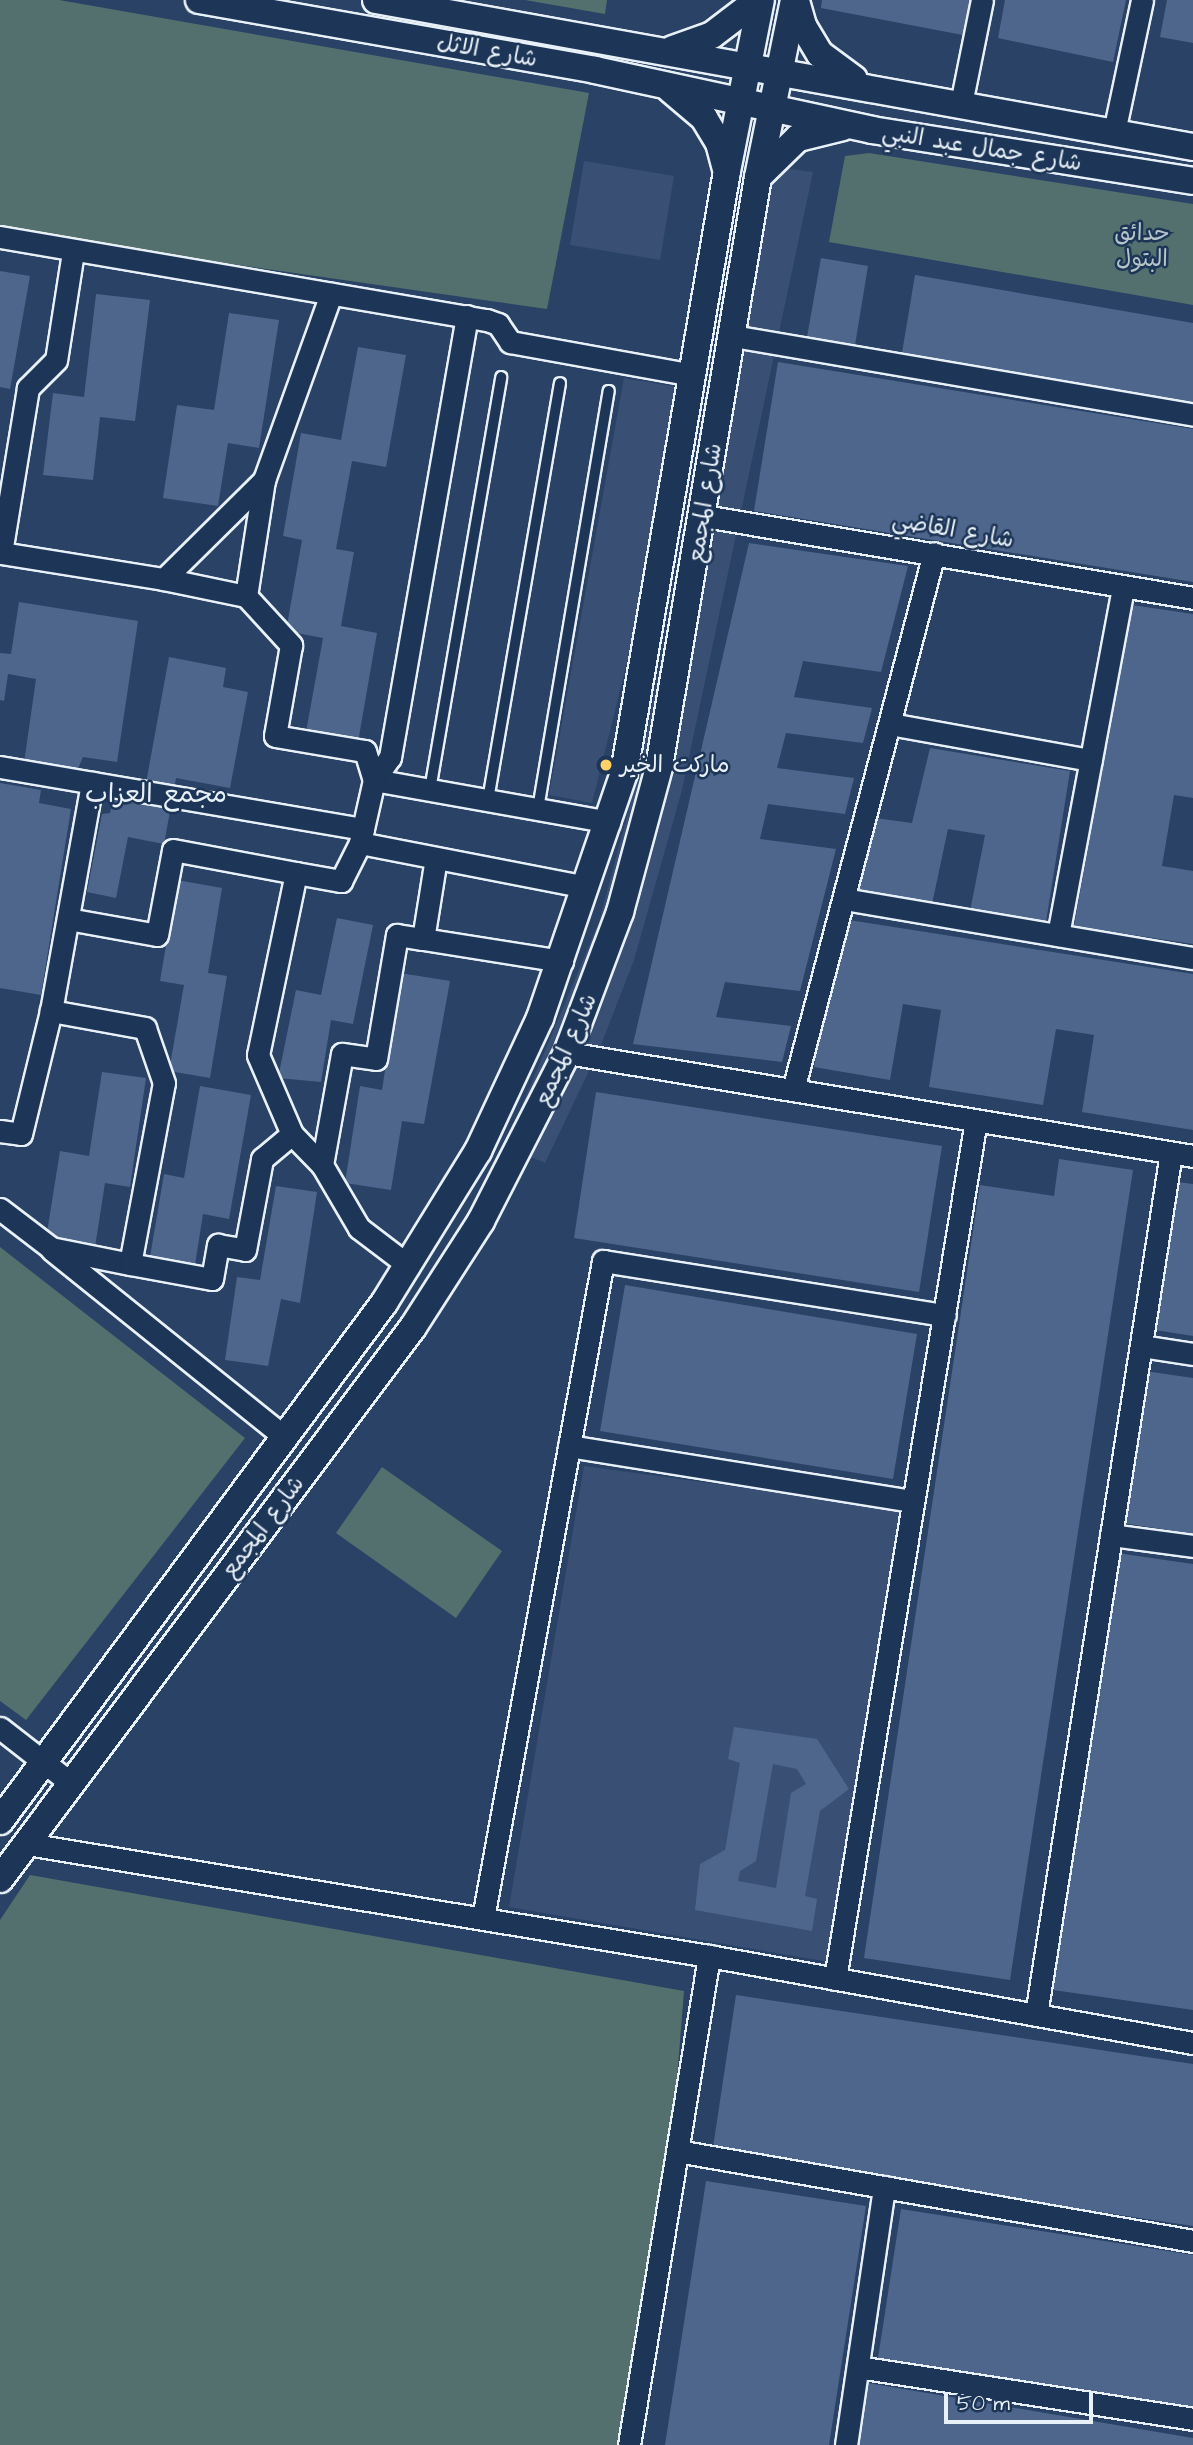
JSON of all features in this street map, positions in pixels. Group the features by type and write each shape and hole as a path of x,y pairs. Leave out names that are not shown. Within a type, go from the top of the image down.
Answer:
{"street":[{"name":"شارع الاثل","path":"199,0 322,11 694,90 762,84"},
{"name":"شارع الاثل","path":"376,0 701,57 762,84"},
{"path":"961,104 982,0"},
{"path":"1114,132 1142,0"},
{"path":"664,51 712,36 762,2"},
{"path":"762,2 773,22 787,18 793,8"},
{"path":"762,2 762,84"},
{"path":"793,8 820,54 856,84"},
{"path":"762,84 793,8"},
{"path":"659,83 673,80 680,67 674,54 664,51"},
{"path":"659,83 684,97 704,118 729,161 738,153 745,153 760,168 799,138 853,125"},
{"name":"شارع جمال عبد النبي","path":"762,84 856,84 1193,147"},
{"name":"شارع جمال عبد النبي","path":"762,84 853,125 1193,181"},
{"name":"شارع المجمع","path":"0,1821 285,1438 409,1266 500,1107 562,961 613,810 628,743 682,444 729,161 762,84"},
{"name":"شارع المجمع","path":"0,1879 413,1327 499,1188 567,1053 620,912 663,749 760,168 762,84"},
{"path":"853,125 839,114 838,101 844,88 856,84"},
{"path":"0,237 73,252 467,316 498,324 510,342 693,375"},
{"path":"73,252 56,360 28,388 1,557 164,579 246,596 291,645 275,736 365,751 374,780"},
{"path":"246,596 264,480 331,294"},
{"path":"68,919 157,935 173,850 341,881 361,836 374,780 390,757 467,316"},
{"path":"733,336 1193,415"},
{"path":"682,444 694,416 704,414 708,419 709,484"},
{"path":"164,579 264,480"},
{"name":"شارع القاضي","path":"704,516 1193,598"},
{"path":"793,1090 934,553"},
{"path":"1059,935 1123,587"},
{"path":"890,724 1091,760"},
{"path":"628,743 632,756 640,763 655,760 663,749"},
{"path":"0,767 361,836 436,858 586,887"},
{"path":"374,780 538,809 613,810 629,788 639,788 648,794 649,808"},
{"path":"0,1131 21,1134 51,1011 92,783"},
{"path":"423,939 436,858"},
{"path":"296,873 258,1055 292,1134 322,1165 359,1228 409,1266"},
{"path":"844,899 1193,958"},
{"path":"322,1165 342,1054 376,1059 397,935 562,961"},
{"path":"51,1011 145,1028 164,1083 130,1264"},
{"path":"567,1053 1193,1156"},
{"path":"835,1979 976,1120"},
{"path":"51,1248 212,1279 218,1245 246,1250 262,1159 292,1134"},
{"path":"1036,2015 1171,1153"},
{"path":"0,1209 285,1438"},
{"path":"483,1918 603,1261 945,1315"},
{"path":"1141,1346 1193,1354"},
{"path":"569,1446 912,1501"},
{"path":"1111,1535 1193,1546"},
{"path":"0,1728 72,1784"},
{"path":"27,1843 709,1956 1193,2043"},
{"path":"629,2445 709,1956"},
{"path":"677,2151 1193,2241"},
{"path":"846,2445 884,2188"},
{"path":"858,2367 1193,2418"}],"lane":[{"path":"430,790 501,377"},
{"path":"488,800 560,383"},
{"path":"538,809 609,391"}],"shaded area":[{"path":"584,161 674,176 660,260 570,245"},
{"path":"745,163 813,172 682,790 634,960 599,1050 545,1163 505,1146 599,922 638,775 674,599"},
{"path":"624,378 676,387 643,598 592,803 549,795"},
{"path":"584,1466 906,1510 835,1963 509,1907"}],"green space":[{"path":"0,0 59,0 589,93 547,309 0,231"},
{"path":"525,0 607,0 605,14"},
{"name":"حدائق البتول","path":"869,153 1193,204 1193,305 829,242 845,156"},
{"path":"0,1247 245,1438 26,1720 0,1701"},
{"path":"382,1467 502,1551 456,1618 336,1533"},
{"path":"30,1875 684,1991 675,2104 622,2445 0,2445 0,1920"}],"building":[{"path":"822,0 975,0 968,36 821,8"},
{"path":"1005,0 1126,0 1113,62 998,38"},
{"path":"1167,0 1193,0 1193,43 1160,37"},
{"path":"821,258 868,266 855,345 807,337"},
{"path":"0,271 30,276 10,389 0,387"},
{"path":"915,275 1193,323 1193,404 902,353"},
{"path":"96,294 150,300 135,421 100,417 93,480 43,475 53,393 84,397"},
{"path":"229,313 279,320 259,448 228,443 218,506 163,498 177,405 214,410"},
{"path":"358,347 406,355 386,467 352,461 336,549 354,552 341,626 377,633 358,742 306,732 323,638 286,631 302,540 283,536 301,433 341,440"},
{"path":"778,362 1193,429 1193,582 754,511"},
{"path":"749,543 908,566 881,672 803,661 794,697 872,708 863,743 786,733 777,768 854,778 845,814 768,804 760,839 836,849 800,991 725,982 716,1017 791,1026 782,1062 633,1044"},
{"path":"19,602 138,621 117,762 83,757 74,778 23,770 36,679 8,674 4,701 0,700 0,653 11,654"},
{"path":"1132,605 1193,614 1193,798 1174,795 1162,866 1193,871 1193,944 1074,926"},
{"path":"169,657 226,668 223,687 248,692 230,788 176,778 164,844 128,837 116,898 87,892 102,814 110,813 113,800 142,805"},
{"path":"930,748 1070,771 1046,922 970,911 985,835 948,829 932,904 855,892 875,818 912,823"},
{"path":"0,783 41,790 39,803 71,809 41,995 0,988"},
{"path":"177,880 222,888 208,973 227,976 210,1078 169,1071 184,985 160,981"},
{"path":"337,918 373,925 353,1024 331,1020 321,1082 278,1078 296,990 321,995"},
{"path":"849,920 1193,974 1193,1130 1082,1112 1094,1035 1056,1029 1043,1105 929,1087 941,1010 903,1004 890,1080 814,1067 827,991"},
{"path":"400,973 450,981 424,1124 402,1121 391,1190 345,1183 360,1086 382,1090"},
{"path":"102,1072 146,1078 130,1187 105,1183 95,1247 46,1239 60,1151 89,1156"},
{"path":"200,1086 251,1095 229,1219 203,1214 194,1271 149,1263 164,1174 184,1178"},
{"path":"596,1092 942,1146 919,1292 574,1238"},
{"path":"1059,1159 1133,1170 1010,1980 864,1958 980,1185 1054,1196"},
{"path":"1177,1182 1193,1184 1193,1336 1155,1330"},
{"path":"276,1186 317,1192 300,1303 281,1299 268,1366 225,1360 237,1277 260,1280"},
{"path":"625,1285 917,1334 893,1479 600,1431"},
{"path":"1145,1371 1193,1378 1193,1534 1123,1523"},
{"path":"1117,1553 1193,1564 1193,2010 1053,1990"},
{"path":"734,1727 817,1739 849,1789 820,1811 805,1896 817,1899 812,1931 695,1910 700,1864 725,1850 740,1763 728,1759","holes":["773,1764 797,1769 806,1784 791,1793 776,1888 738,1881 740,1871 756,1861"]},
{"path":"736,1995 1193,2064 1193,2226 712,2154"},
{"path":"706,2181 866,2206 829,2445 665,2445"},
{"path":"901,2209 1193,2255 1193,2407 878,2358"},
{"path":"868,2383 1193,2438 1193,2445 858,2445"}],"place":[{"name":"ماركت الخير","path":"606,765"}],"district":[{"name":"مجمع العزاب","path":"156,795"}]}
